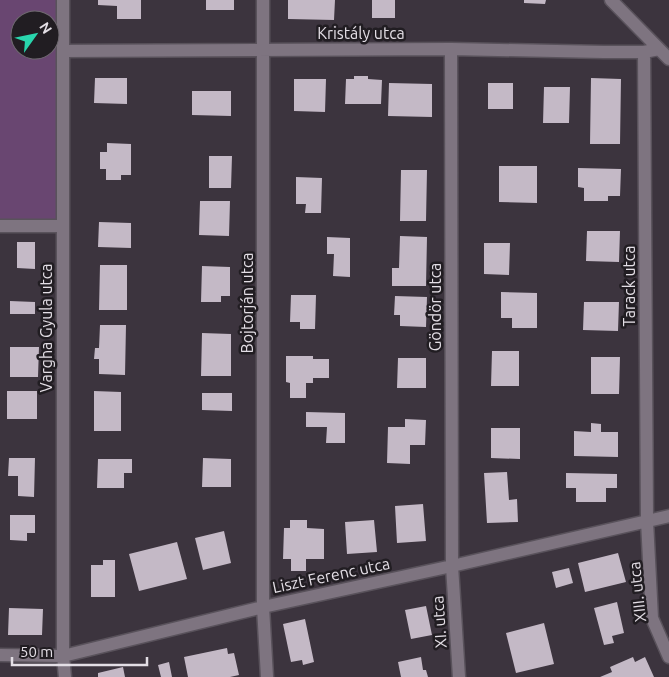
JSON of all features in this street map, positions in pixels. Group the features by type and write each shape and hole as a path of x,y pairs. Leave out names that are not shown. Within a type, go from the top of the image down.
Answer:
{"street":[{"name":"Vargha Gyula utca","path":"63,0 63,656 65,677"},
{"name":"Bojtorján utca","path":"263,0 263,607 267,677"},
{"path":"611,0 669,59"},
{"name":"Kristály utca","path":"63,51 451,49 644,52 659,49"},
{"name":"Göndör utca","path":"451,49 452,566"},
{"name":"Tarack utca","path":"644,52 647,521"},
{"path":"0,226 62,226"},
{"name":"Liszt Ferenc utca","path":"0,655 63,656 263,607 669,516"},
{"name":"XIII. utca","path":"647,521 652,618 669,657"},
{"name":"XI. utca","path":"452,566 459,677"}],"shaded area":[{"path":"0,0 63,0 63,226 0,226"}],"building":[{"path":"98,0 141,0 141,19 117,19 117,6 98,5"},
{"path":"206,0 234,0 234,10 206,10"},
{"path":"288,0 335,0 334,20 288,19"},
{"path":"372,0 395,0 395,18 372,18"},
{"path":"524,0 546,0 545,4 524,3"},
{"path":"354,76 368,76 368,79 382,80 381,104 345,104 346,79 354,79"},
{"path":"95,78 127,78 127,104 94,103"},
{"path":"591,78 621,79 620,144 590,144"},
{"path":"294,79 326,79 325,112 294,111"},
{"path":"389,83 432,84 432,117 388,116"},
{"path":"488,83 513,83 513,109 488,109"},
{"path":"544,87 570,87 569,123 543,123"},
{"path":"192,91 231,91 231,116 192,115"},
{"path":"107,143 131,144 131,175 121,175 121,180 106,180 106,169 100,169 100,152 107,152"},
{"path":"209,156 232,156 231,188 209,188"},
{"path":"499,166 537,166 537,203 499,202"},
{"path":"578,168 621,169 620,196 608,196 608,201 584,201 584,188 578,187"},
{"path":"401,170 427,170 426,221 400,221"},
{"path":"296,177 322,178 321,213 305,213 306,204 296,204"},
{"path":"200,201 230,201 229,236 199,235"},
{"path":"99,222 131,223 131,248 98,247"},
{"path":"587,231 620,231 619,262 586,261"},
{"path":"400,236 427,237 426,286 392,286 392,268 399,268"},
{"path":"327,237 350,238 350,277 333,276 334,254 327,254"},
{"path":"17,242 35,242 35,269 17,268"},
{"path":"484,243 510,243 509,275 484,274"},
{"path":"100,265 127,265 127,310 99,310"},
{"path":"202,266 230,267 230,296 221,296 221,302 201,302"},
{"path":"501,292 537,293 537,328 512,328 512,318 501,318"},
{"path":"291,295 316,295 315,329 300,329 300,322 290,322"},
{"path":"395,296 427,297 426,327 400,326 400,315 394,315"},
{"path":"10,301 35,302 35,314 10,314"},
{"path":"584,302 619,302 618,331 583,330"},
{"path":"100,325 126,325 125,375 99,374 99,359 94,359 95,348 99,348"},
{"path":"202,333 231,334 231,376 201,376"},
{"path":"10,347 39,347 38,377 10,377"},
{"path":"492,351 519,351 519,386 491,386"},
{"path":"286,356 313,356 313,359 329,359 329,378 313,378 313,383 306,383 306,398 290,398 290,383 286,382"},
{"path":"591,357 620,357 619,394 591,394"},
{"path":"398,358 426,358 426,388 397,388"},
{"path":"7,391 37,391 37,419 7,419"},
{"path":"94,391 121,392 121,431 94,431"},
{"path":"202,393 232,393 232,411 202,410"},
{"path":"306,412 345,413 345,443 326,443 327,427 306,427"},
{"path":"405,419 426,420 425,445 410,445 410,464 387,463 388,427 405,427"},
{"path":"591,423 601,424 601,432 618,432 618,457 574,456 574,431 591,432"},
{"path":"491,428 520,428 520,459 491,458"},
{"path":"9,458 35,458 34,497 18,496 18,476 8,476"},
{"path":"203,458 231,459 231,487 202,487"},
{"path":"98,459 132,459 132,473 124,473 124,488 97,488"},
{"path":"507,472 509,500 517,499 518,522 487,523 484,473"},
{"path":"566,473 617,474 617,488 606,488 606,502 576,502 576,488 566,488"},
{"path":"423,504 426,541 397,543 395,506"},
{"path":"10,515 35,515 35,533 27,533 27,541 10,540"},
{"path":"290,520 307,520 307,528 324,529 324,559 306,559 306,571 291,571 291,559 283,559 284,528 290,528"},
{"path":"374,520 377,552 347,554 345,522"},
{"path":"224,531 231,563 203,570 195,538"},
{"path":"177,542 187,579 139,591 129,554"},
{"path":"618,553 626,582 585,592 578,563"},
{"path":"103,560 115,560 115,597 91,597 91,565 103,565"},
{"path":"569,568 573,583 556,588 552,572"},
{"path":"617,602 624,633 612,636 614,643 604,645 594,608"},
{"path":"426,606 432,635 411,639 405,610"},
{"path":"9,608 43,609 42,635 8,635"},
{"path":"305,619 314,662 303,665 302,660 291,662 283,624"},
{"path":"544,623 554,664 516,673 506,633"},
{"path":"227,648 228,654 234,653 239,675 230,677 188,677 184,657"},
{"path":"421,657 423,670 426,670 428,677 401,677 398,662"},
{"path":"633,657 635,662 645,657 654,677 600,677 612,672 610,667"},
{"path":"169,662 172,677 161,677 158,665"},
{"path":"123,667 125,677 98,677 98,673"}]}
